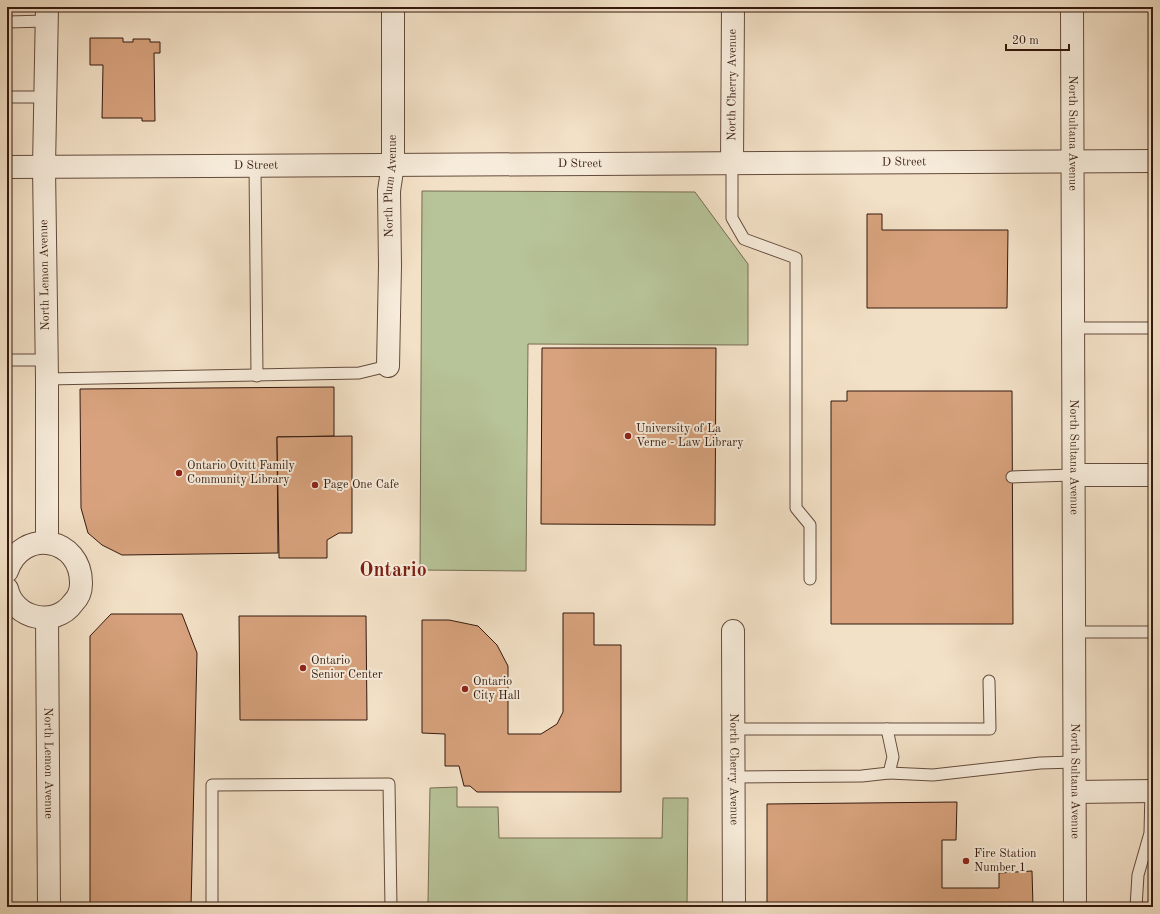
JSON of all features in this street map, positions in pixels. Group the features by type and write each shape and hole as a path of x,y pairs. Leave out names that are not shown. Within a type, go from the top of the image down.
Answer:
{"street":[{"name":"North Plum Avenue","path":"388,366 390,266 388,191 393,164 393,7"},
{"name":"North Cherry Avenue","path":"732,162 733,7"},
{"name":"North Sultana Avenue","path":"1072,7 1075,907"},
{"name":"North Lemon Avenue","path":"47,14 44,167 47,542"},
{"name":"D Street","path":"7,167 732,162 1153,161"},
{"path":"1073,476 1153,475"},
{"path":"7,571 16,554 25,547 36,543 47,542 59,545 69,552 77,562 81,574 81,586 77,598 70,608 59,615 47,618 35,617 24,613 8,596 7,589"},
{"name":"North Lemon Avenue","path":"47,618 49,907"},
{"name":"North Cherry Avenue","path":"733,631 734,907"},
{"path":"1075,792 1152,790"}],"lane":[{"path":"7,22 47,14"},
{"path":"7,97 46,97"},
{"path":"732,162 732,218 744,239 796,258 796,508 810,525 810,579"},
{"path":"254,165 257,376"},
{"path":"1073,328 1153,328"},
{"path":"7,360 46,369 257,376 359,374 388,366"},
{"path":"1012,476 1073,476"},
{"path":"1074,632 1153,632"},
{"path":"733,729 990,730 989,681"},
{"path":"887,730 893,756 889,773"},
{"path":"734,777 862,776 889,773 933,775 1075,762"},
{"path":"212,907 212,785 389,784 391,907"},
{"path":"1136,907 1138,875 1150,832 1152,790"}],"green space":[{"path":"422,191 695,192 748,264 748,345 528,344 526,571 420,570"},
{"path":"457,787 457,807 498,807 499,838 662,838 663,798 688,798 687,907 425,907 428,901 430,788"}],"building":[{"path":"90,38 123,38 123,42 133,42 133,39 150,39 150,42 160,42 160,53 154,53 155,121 142,121 142,118 102,118 103,65 90,65"},
{"path":"867,214 882,214 882,230 1008,230 1007,308 867,308"},
{"name":"University of La Verne - Law Library","path":"542,348 716,348 715,525 541,524"},
{"name":"Ontario Ovitt Family Community Library","path":"334,387 334,436 277,437 278,553 122,555 102,545 88,533 81,508 80,389"},
{"path":"847,391 1012,391 1013,624 831,624 831,401 847,401"},
{"name":"Page One Cafe","path":"352,436 352,533 339,533 327,540 327,558 279,558 277,437"},
{"name":"Ontario City Hall","path":"563,613 594,613 594,645 621,645 621,792 477,792 470,786 464,786 459,766 445,766 445,734 422,733 422,620 449,620 478,626 497,645 508,666 508,734 541,734 557,724 563,712"},
{"path":"111,614 182,614 197,653 191,907 90,907 90,636"},
{"name":"Ontario Senior Center","path":"239,616 366,616 367,720 240,720"},
{"path":"957,802 956,840 942,840 942,888 999,888 999,873 1032,871 1033,907 767,907 767,804"}],"place":[{"name":"University of La Verne - Law Library","path":"628,436"},
{"name":"Ontario Ovitt Family Community Library","path":"179,473"},
{"name":"Page One Cafe","path":"315,485"},
{"name":"Ontario Senior Center","path":"303,668"},
{"name":"Ontario City Hall","path":"465,689"},
{"name":"Fire Station Number 1","path":"966,861"}],"district":[{"name":"Ontario","path":"393,571"}]}
